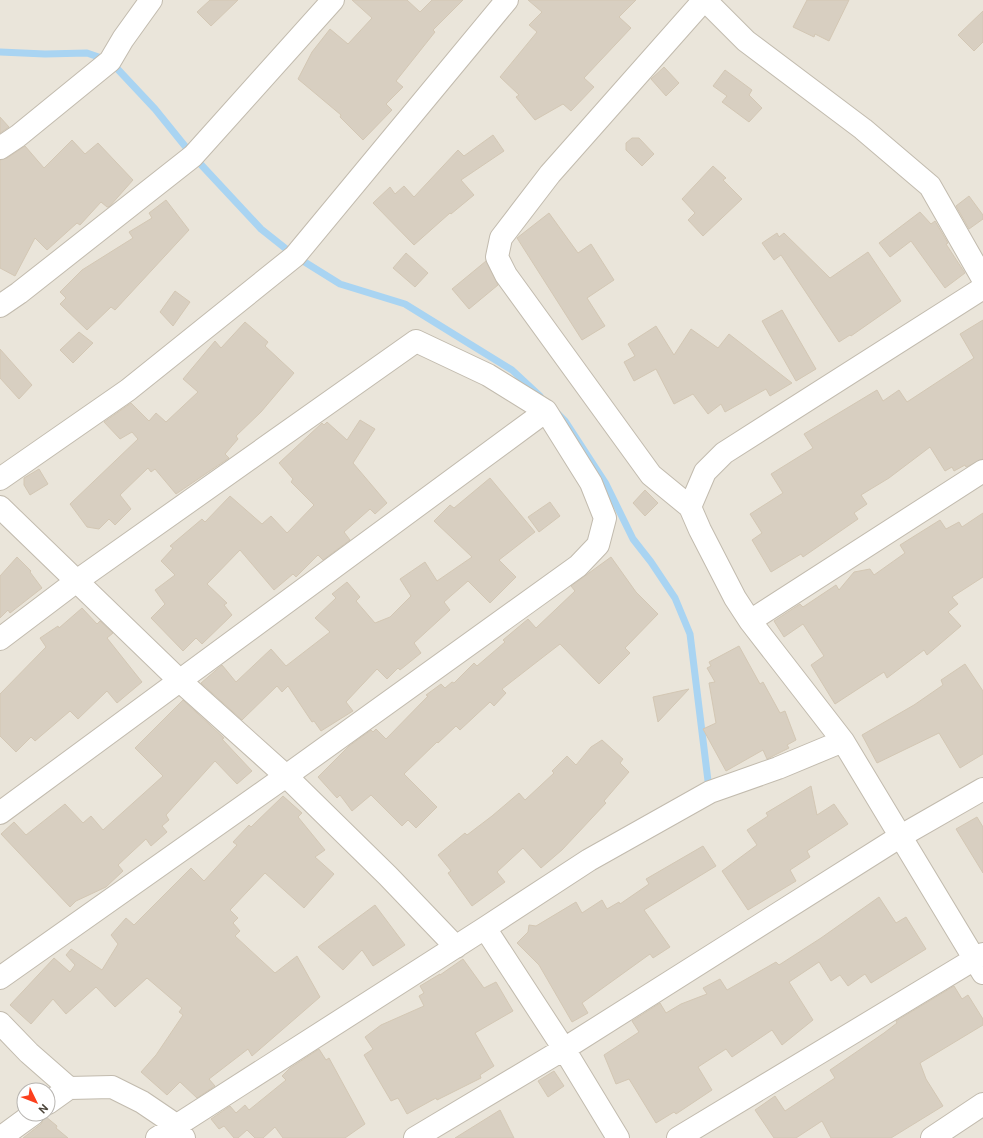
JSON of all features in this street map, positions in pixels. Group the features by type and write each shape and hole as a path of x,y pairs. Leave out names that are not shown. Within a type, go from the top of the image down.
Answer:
{"street":[{"path":"0,148 18,136 110,61 123,39 151,0"},
{"path":"0,306 19,293 193,156 333,0"},
{"path":"0,479 128,390 295,256 507,0"},
{"path":"678,1138 980,962 843,740 750,621 735,598 700,530 690,507 651,475 506,275 497,257 501,238 550,174 704,0 746,41 863,128 930,186 983,278"},
{"path":"690,507 706,472 724,453 983,288"},
{"path":"0,639 78,580 416,340 488,375 546,411 591,483 605,518 598,545 578,566 286,776 0,978"},
{"path":"0,813 546,411"},
{"path":"750,621 983,471"},
{"path":"0,507 78,580 179,680 286,776 388,876 456,947"},
{"path":"157,1138 180,1131 589,860 710,792 778,768 843,740"},
{"path":"415,1138 564,1049 901,836 983,790"},
{"path":"486,928 564,1049 618,1138"},
{"path":"0,1023 28,1053 69,1088"},
{"path":"56,1097 69,1088 112,1087 142,1102 180,1131"},
{"path":"932,1138 983,1104"},
{"path":"0,1138 23,1122"}],"shaded area":[{"path":"0,0 983,0 983,1138 0,1138"}],"building":[{"path":"210,0 238,0 211,26 197,12"},
{"path":"352,0 407,0 420,12 432,0 463,0 433,30 435,32 396,81 403,87 386,104 392,110 363,140 340,117 341,115 298,79 312,52 330,29 348,44 372,18"},
{"path":"528,0 636,0 619,17 631,28 584,78 594,87 571,111 563,104 535,120 516,97 519,95 500,77 537,32 529,25 542,12"},
{"path":"807,0 849,0 829,41 815,34 814,37 793,27"},
{"path":"983,11 983,42 974,51 958,35"},
{"path":"664,67 679,83 666,96 651,79"},
{"path":"725,70 752,90 749,95 762,108 749,122 722,102 727,96 713,86"},
{"path":"0,117 9,127 0,133"},
{"path":"493,135 504,151 461,180 474,195 451,214 450,213 414,245 373,203 390,187 395,194 404,186 414,197 458,150 464,156"},
{"path":"632,138 639,138 654,154 642,166 626,150 626,143"},
{"path":"72,140 85,154 98,143 133,180 109,207 101,202 80,225 77,223 47,250 35,238 15,276 0,268 0,160 7,158 25,146 44,168"},
{"path":"713,166 726,178 723,180 742,199 703,236 688,220 695,213 682,199"},
{"path":"969,196 983,215 983,219 969,229 956,206"},
{"path":"166,200 189,230 115,310 111,307 87,330 60,304 66,298 60,292 82,270 133,238 129,232 152,218 149,213"},
{"path":"920,212 931,224 935,221 948,243 946,244 965,273 945,288 911,241 890,257 879,243"},
{"path":"549,213 578,253 591,244 614,280 587,298 605,326 582,340 517,238"},
{"path":"777,233 779,237 784,233 830,278 868,252 901,301 851,336 850,335 839,342 781,255 774,260 762,243"},
{"path":"406,253 428,273 415,287 393,268"},
{"path":"486,261 498,285 469,309 452,289"},
{"path":"175,291 190,302 173,326 160,312"},
{"path":"782,310 816,369 796,381 762,321"},
{"path":"983,320 983,459 966,467 965,465 954,471 952,467 945,471 930,447 889,478 861,495 867,504 854,513 858,519 803,557 801,554 771,572 752,540 762,533 750,514 783,493 771,474 813,448 804,434 877,390 883,401 899,390 907,402 974,358 960,334"},
{"path":"245,322 268,342 265,346 294,373 261,412 236,436 238,439 225,454 229,458 176,494 155,469 151,472 148,468 120,495 131,509 115,525 109,519 99,529 87,527 70,504 138,439 132,432 120,439 104,422 131,403 149,421 156,413 166,422 198,392 183,379 215,341 221,348"},
{"path":"656,326 674,355 691,329 718,348 729,334 792,383 770,396 766,389 725,412 721,404 708,414 693,394 674,404 656,369 634,381 624,362 635,356 628,344"},
{"path":"79,332 93,343 73,363 60,350"},
{"path":"0,349 32,385 19,399 0,378"},
{"path":"360,420 375,429 353,463 387,503 375,514 370,509 344,532 350,540 323,560 318,555 296,577 293,574 274,590 240,550 207,584 227,603 224,605 232,615 202,644 196,638 183,651 151,618 165,604 155,590 175,575 161,561 173,548 170,546 202,519 205,522 230,496 262,524 271,516 287,533 314,505 291,482 293,479 279,463 322,423 324,425 327,422 347,440"},
{"path":"39,469 48,484 30,495 24,485 24,478"},
{"path":"490,478 535,532 499,560 516,577 490,603 468,581 444,602 450,610 414,643 421,653 400,670 398,668 387,679 377,669 346,702 353,711 321,731 314,721 312,722 288,686 282,692 277,686 242,720 201,683 222,665 236,682 271,649 286,666 330,632 315,618 336,598 332,594 347,582 360,597 356,601 375,623 390,617 411,596 400,579 425,562 437,581 472,557 434,521 450,505 454,508"},
{"path":"645,490 658,503 645,516 633,503"},
{"path":"550,502 560,516 539,532 528,517"},
{"path":"983,513 983,577 952,597 958,604 948,612 961,626 927,655 924,650 887,678 884,672 835,704 811,665 824,656 803,624 784,637 774,621 800,604 803,607 836,585 839,590 854,572 870,569 874,575 905,553 900,545 940,520 946,529 959,522 962,527"},
{"path":"17,557 31,571 30,572 42,588 10,613 8,610 0,618 0,576"},
{"path":"611,557 636,592 658,614 625,648 630,653 599,684 560,644 502,689 506,693 494,706 490,702 460,730 456,726 404,774 437,807 416,828 408,820 402,826 371,795 352,811 340,795 337,798 318,777 349,746 371,730 373,732 376,729 386,739 428,696 426,695 441,684 445,688 452,682 454,683 474,663 477,666 505,642 503,640 528,619 536,628 575,591 571,586"},
{"path":"82,608 97,624 100,621 113,633 107,638 142,682 117,703 107,691 78,719 70,711 35,741 31,737 16,752 0,736 0,694 46,647 40,638 58,626 59,628"},
{"path":"739,646 760,684 763,682 780,713 785,711 796,740 787,745 789,748 767,759 763,750 726,771 703,729 716,723 709,683 715,682 707,668 711,666 709,662"},
{"path":"965,664 983,691 983,754 960,768 939,733 877,763 862,735 914,705 943,685 941,680"},
{"path":"689,689 658,722 653,697"},
{"path":"183,700 224,738 222,739 252,771 237,784 215,761 166,815 169,820 162,826 167,832 151,846 146,839 118,865 123,871 106,887 76,901 70,907 1,834 14,822 26,835 65,804 83,823 91,816 103,830 163,776 135,748"},
{"path":"602,740 623,759 620,763 629,772 604,801 606,803 562,850 541,868 523,848 497,872 505,882 472,906 448,873 451,871 438,855 465,833 467,835 492,816 519,793 525,800 554,773 552,771 567,756 576,765 591,747"},
{"path":"811,786 817,815 834,804 848,824 807,851 810,857 790,870 796,881 748,910 722,871 757,845 747,830 768,816 766,813"},
{"path":"283,796 302,813 298,817 325,850 315,857 334,874 304,908 265,873 230,910 238,918 233,923 240,931 235,936 275,973 297,956 320,997 252,1056 248,1049 209,1079 215,1086 197,1098 180,1082 167,1095 141,1072 156,1055 183,1015 179,1012 182,1008 147,978 115,1007 96,987 66,1014 53,999 31,1024 10,1005 54,958 70,972 75,965 66,955 71,949 102,970 118,944 111,935 126,918 134,925 191,868 204,881 237,845 233,842 249,825 251,827"},
{"path":"977,817 983,827 983,873 956,829"},
{"path":"703,846 716,866 644,910 670,947 653,958 650,954 582,1003 588,1013 572,1022 539,965 517,943 528,932 529,925 536,926 576,902 582,913 602,900 607,909 619,902 620,904 649,884 646,879"},
{"path":"879,897 896,923 906,917 926,949 871,983 865,974 848,986 840,975 831,981 819,962 789,982 813,1020 782,1045 772,1030 732,1057 726,1049 698,1067 712,1090 676,1114 674,1112 656,1123 629,1079 616,1084 604,1055 639,1032 632,1021 660,1003 666,1013 681,1004 707,994 703,988 720,979 727,990 776,962 779,965 821,938"},
{"path":"375,905 405,945 373,966 362,950 343,970 318,947"},
{"path":"463,959 484,988 496,982 513,1011 475,1033 494,1066 480,1075 481,1078 437,1100 436,1098 407,1114 398,1098 391,1101 364,1055 373,1049 365,1037 381,1025 424,1006 419,996 424,993 420,986 440,975"},
{"path":"954,986 962,999 968,995 983,1019 983,1025 920,1063 926,1079 943,1106 891,1138 831,1138 822,1121 796,1138 774,1138 755,1110 775,1096 785,1111 835,1078 830,1070 884,1033 897,1023 896,1021"},
{"path":"319,1049 326,1060 329,1058 365,1124 345,1138 283,1138 275,1127 263,1138 255,1138 247,1130 238,1138 234,1138 224,1126 219,1129 211,1119 230,1106 236,1113 245,1105 249,1110 286,1080 282,1076 290,1068"},
{"path":"554,1071 564,1086 548,1097 538,1081"},
{"path":"500,1110 514,1138 455,1138"},
{"path":"42,1122 52,1122 57,1126 56,1128 68,1138 23,1138"}],"waterway":[{"path":"0,52 45,54 87,53 110,61 155,109 193,156 261,229 295,256 340,284 405,304 512,370 540,396"},
{"path":"557,413 565,421 606,484 633,539 651,562 675,598 690,634 709,789"}]}
